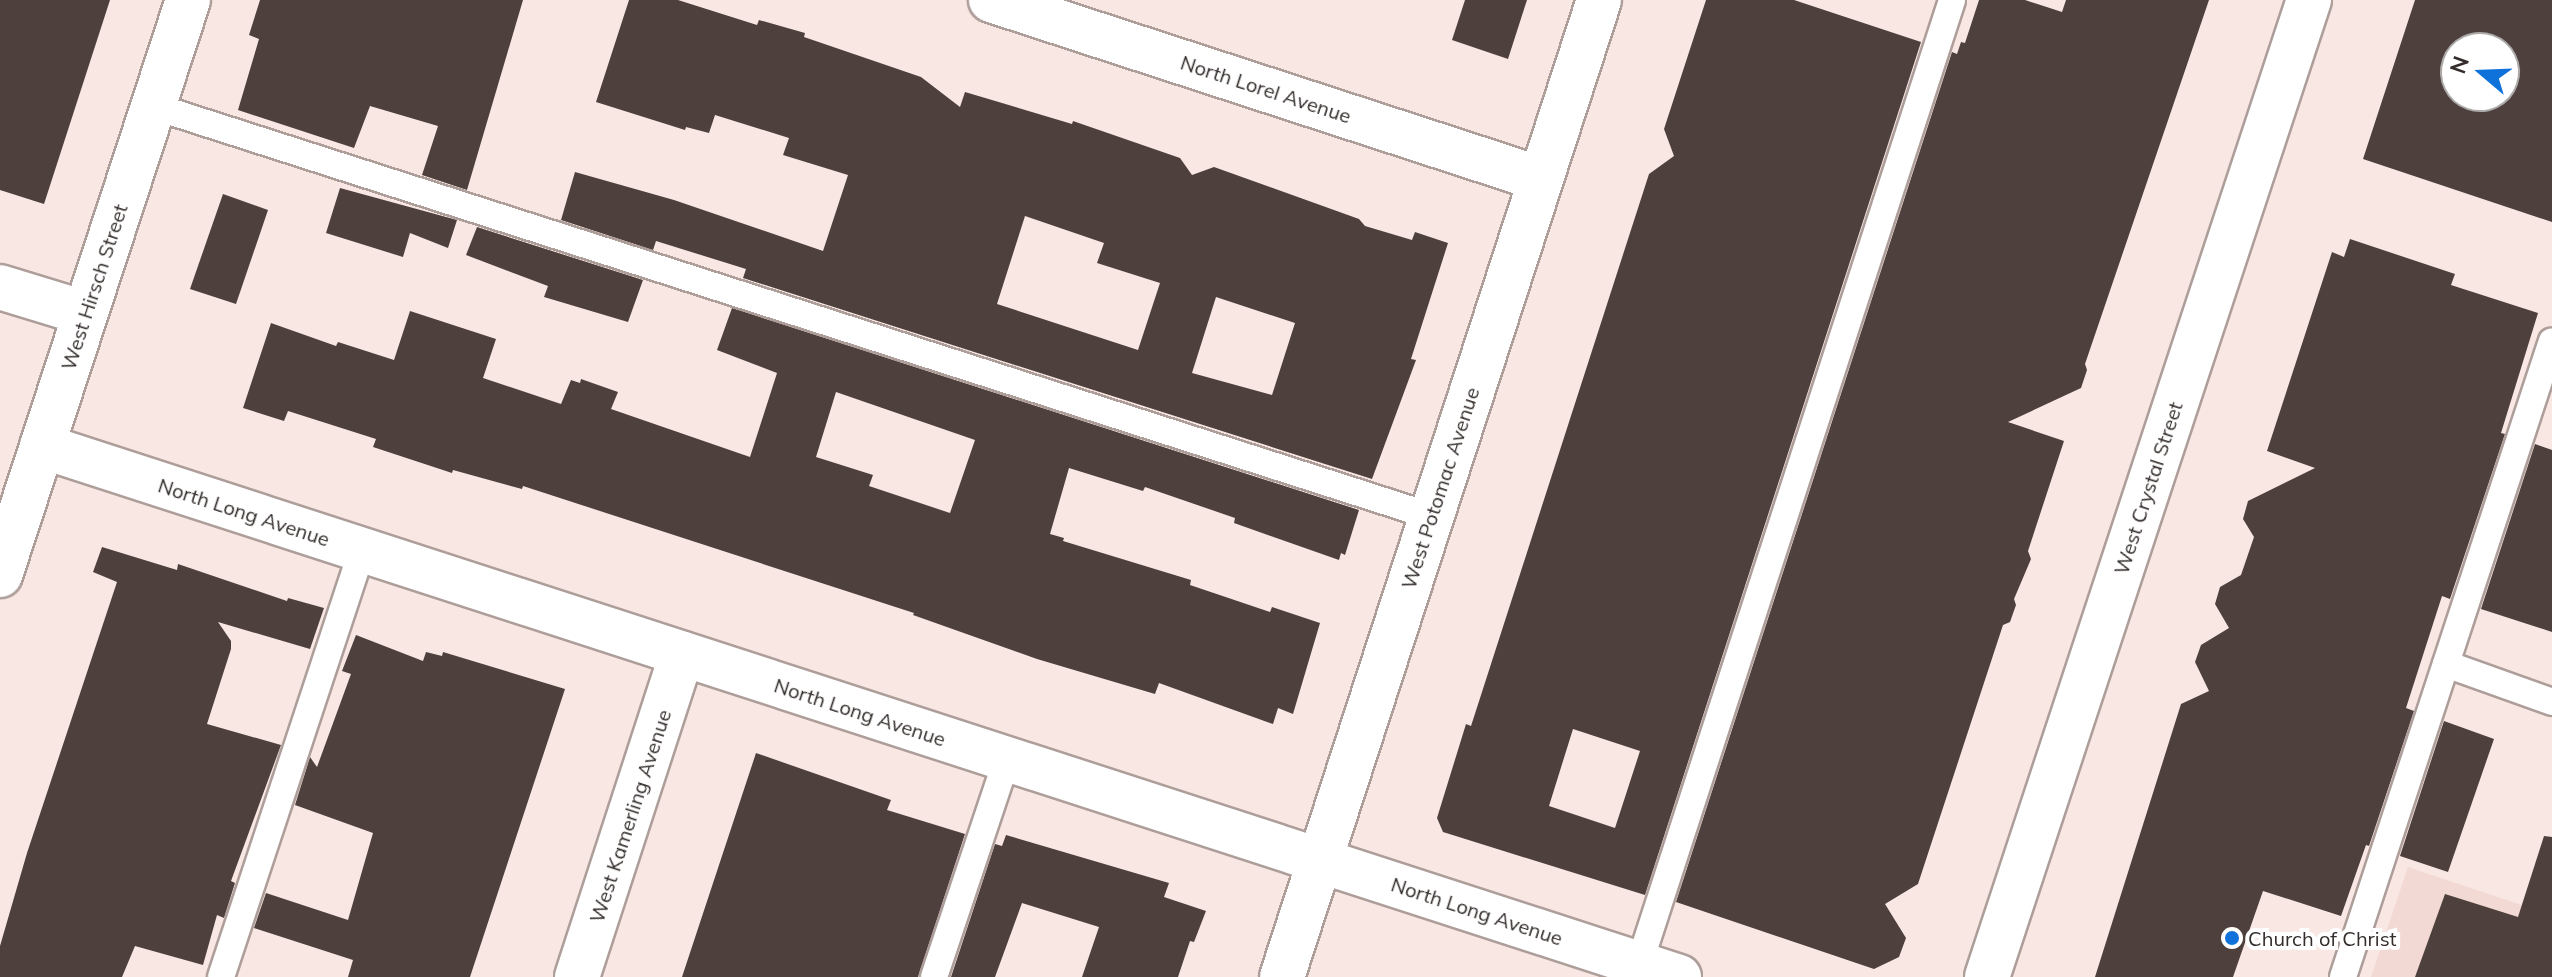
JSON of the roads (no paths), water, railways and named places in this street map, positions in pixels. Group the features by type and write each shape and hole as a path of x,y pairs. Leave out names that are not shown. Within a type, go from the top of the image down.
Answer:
{"street":[{"name":"West Hirsch Street","path":"0,575 188,0"},
{"name":"North Lorel Avenue","path":"991,0 1541,179"},
{"name":"West Potomac Avenue","path":"1282,977 1599,0"},
{"name":"West Crystal Street","path":"1987,977 2309,0"},
{"path":"0,287 85,313"},
{"name":"North Long Avenue","path":"42,446 1319,861 1651,973"},
{"name":"West Kamerling Avenue","path":"577,977 682,654"}],"lane":[{"path":"1651,973 1952,0"},
{"path":"153,106 1431,516"},
{"path":"2343,977 2552,341"},
{"path":"221,977 362,550"},
{"path":"2446,664 2552,702"},
{"path":"934,977 1007,759"}],"place":[{"name":"Church of Christ","path":"2232,938"}]}
